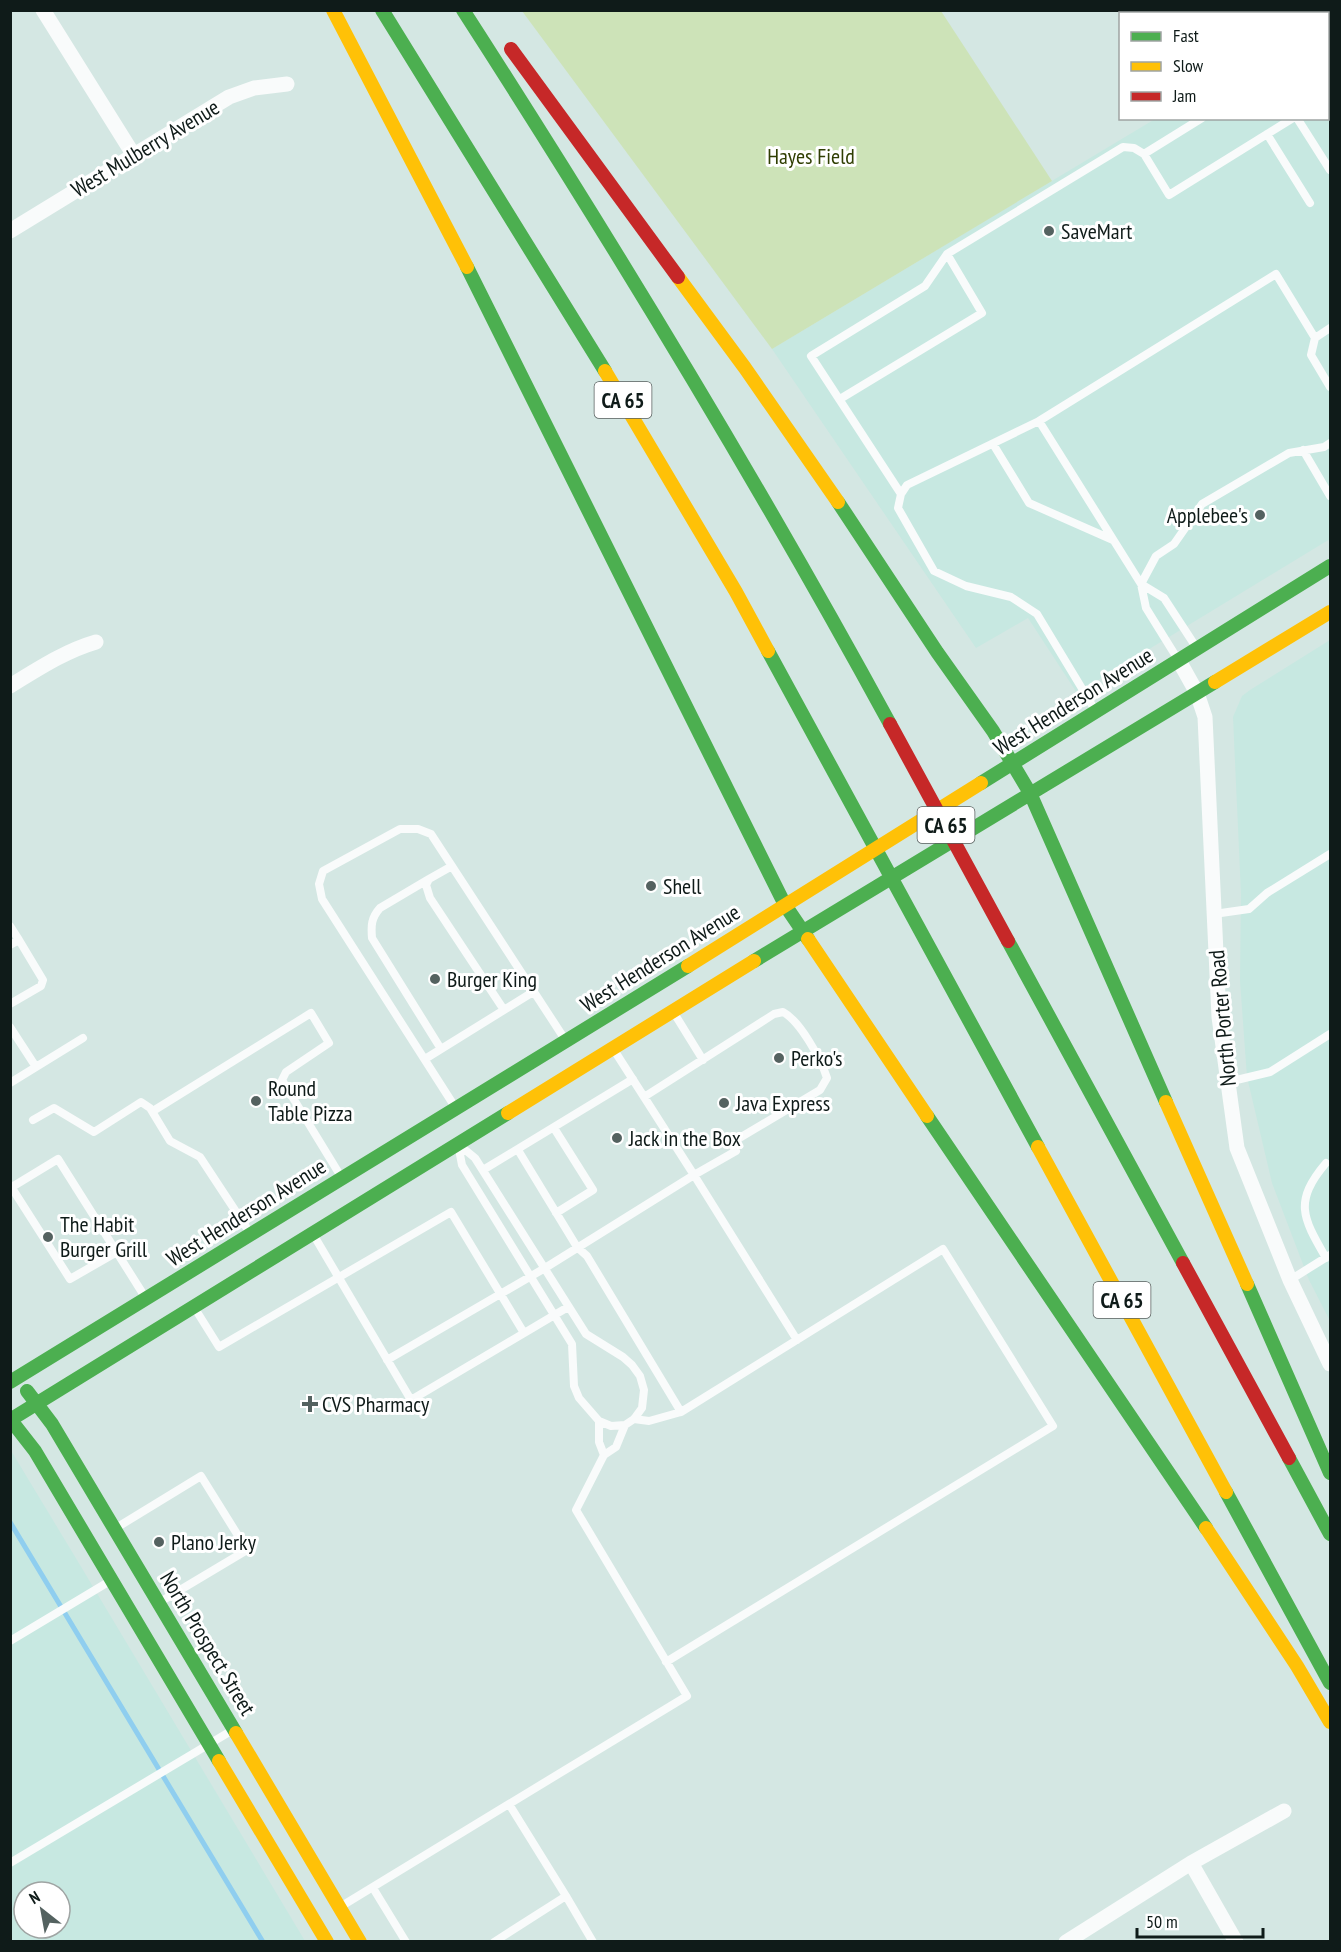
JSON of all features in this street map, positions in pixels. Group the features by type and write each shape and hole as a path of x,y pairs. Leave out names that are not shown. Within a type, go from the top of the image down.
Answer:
{"main road":[{"path":"333,10 498,327 785,905 1218,1544 1287,1650 1330,1722"},
{"name":"CA 65","path":"382,10 664,468 736,592 1330,1683"},
{"name":"CA 65","path":"463,10 522,100 692,375 829,612 1330,1534"},
{"path":"505,40 545,98 791,432 956,681 993,731 1030,793 1330,1473"},
{"name":"West Henderson Avenue","path":"12,1377 146,1299 387,1151 460,1118 565,1041 1330,566"},
{"path":"327,1941 35,1451 11,1419 802,932 1197,693 1258,655 1326,606"},
{"path":"458,1144 456,1132 460,1118"},
{"path":"378,1173 384,1168 387,1151"},
{"path":"269,1260 292,1230"},
{"name":"North Prospect Street","path":"12,1377 37,1403 115,1529 360,1941"}],"street":[{"path":"43,10 133,154"},
{"name":"West Mulberry Avenue","path":"10,231 229,97 254,88 287,84"},
{"path":"10,686 59,657 96,642"},
{"name":"North Porter Road","path":"1178,659 1197,693 1205,717 1219,1017 1237,1148 1290,1280 1329,1355"},
{"path":"1066,1941 1191,1863 1284,1811"},
{"path":"1191,1863 1236,1941"}],"lane":[{"path":"1144,154 1199,120"},
{"path":"901,494 811,356 925,286 947,254 1123,147 1134,148 1144,154 1169,195 1292,120"},
{"path":"1296,120 1330,170"},
{"path":"1267,134 1310,203"},
{"path":"840,399 982,313 947,254"},
{"path":"1096,711 1037,614 1011,597 966,586 934,571 898,508 901,494 907,485 1039,421 1276,274 1315,338"},
{"path":"1330,328 1315,338 1311,355 1330,387"},
{"path":"1039,421 1141,584 1146,608 1178,659"},
{"path":"1141,584 1156,556 1174,544 1202,504 1289,453 1324,447 1330,443"},
{"path":"993,444 1029,503 1113,540"},
{"path":"1303,450 1330,496"},
{"path":"1141,584 1164,598 1196,648"},
{"path":"460,1118 425,1059 322,899 319,884 322,871 400,829 418,829 431,834 565,1041"},
{"path":"1214,914 1249,909 1267,893 1330,854"},
{"path":"441,1049 372,938 371,924 380,908 452,866"},
{"path":"429,879 426,885 430,898 504,1010"},
{"path":"10,926 44,980 41,986 10,1004"},
{"path":"10,945 19,940"},
{"path":"425,1059 534,992"},
{"path":"673,1012 703,1060"},
{"path":"387,1360 736,1151 731,1143 820,1090 827,1078 823,1065 792,1017 783,1012 774,1014 644,1097"},
{"path":"153,1112 311,1013 329,1043 286,1072 282,1080 342,1178"},
{"path":"10,1027 36,1068"},
{"path":"1228,1082 1270,1072 1330,1034"},
{"path":"10,1083 83,1038"},
{"path":"614,1048 797,1340"},
{"path":"483,1170 633,1079"},
{"path":"33,1120 54,1108 94,1132 141,1102 153,1112 170,1141 200,1157 250,1235"},
{"path":"554,1128 593,1190 556,1213"},
{"path":"458,1144 474,1158 483,1170 586,1334 623,1357 633,1365 640,1376 644,1390 642,1408 634,1419 625,1425 611,1426 599,1421 587,1410 579,1398 574,1386 572,1344 462,1166 458,1144"},
{"path":"518,1150 576,1247 587,1256 681,1412"},
{"path":"117,1252 70,1279 11,1186 58,1159 117,1252 146,1299"},
{"path":"1290,1280 1328,1257 1308,1228 1304,1212 1309,1188 1315,1175 1326,1163"},
{"path":"194,1306 219,1347 451,1212 524,1333"},
{"path":"312,1233 411,1400 568,1307"},
{"path":"634,1419 649,1421 681,1412 944,1249 1053,1426 666,1662"},
{"path":"599,1421 599,1442 604,1455"},
{"path":"340,1907 687,1696 576,1510 604,1455 616,1447 625,1425"},
{"path":"115,1529 201,1476 247,1550 159,1603"},
{"path":"10,1641 112,1580"},
{"path":"10,1863 235,1728"},
{"path":"509,1804 593,1941"},
{"path":"373,1888 406,1941"},
{"path":"494,1941 566,1896"}],"shaded area":[{"path":"1329,13 1330,539 1077,693 1028,618 976,648 772,349 1153,120 1329,120"},
{"path":"1330,640 1330,1321 1309,1280 1272,1183 1247,1077 1240,981 1241,894 1233,717 1242,696"},
{"path":"10,1449 305,1941 11,1941"}],"green space":[{"name":"Hayes Field","path":"522,11 941,11 1052,181 772,349"}],"waterway":[{"path":"10,1522 263,1942"}],"traffic: fast":[{"path":"382,10 605,371"},
{"path":"463,10 683,363 788,542 890,724"},
{"path":"467,267 785,905 808,939"},
{"path":"838,502 937,652 993,731 1030,793 1166,1102"},
{"path":"981,783 1330,566"},
{"path":"768,651 1038,1147"},
{"path":"754,961 1215,682"},
{"path":"1008,941 1183,1263"},
{"path":"10,1382 688,966"},
{"path":"10,1420 508,1113"},
{"path":"927,1116 1206,1528"},
{"path":"1247,1284 1330,1473"},
{"path":"27,1391 52,1424 236,1733"},
{"path":"10,1419 35,1451 219,1761"},
{"path":"1289,1458 1330,1534"},
{"path":"1226,1492 1330,1683"}],"traffic: slow":[{"path":"333,10 467,267"},
{"path":"678,277 745,368 838,502"},
{"path":"605,371 736,592 768,651"},
{"path":"1215,682 1330,612"},
{"path":"688,966 981,783"},
{"path":"808,939 927,1116"},
{"path":"508,1113 754,961"},
{"path":"1166,1102 1247,1284"},
{"path":"1038,1147 1226,1492"},
{"path":"1206,1528 1297,1666 1330,1722"},
{"path":"236,1733 360,1942"},
{"path":"219,1761 327,1942"}],"traffic: jam":[{"path":"511,49 678,277"},
{"path":"890,724 1008,941"},
{"path":"1183,1263 1289,1458"}],"place":[{"name":"SaveMart","path":"1049,231"},
{"name":"Applebee's","path":"1260,515"},
{"name":"Shell","path":"651,886"},
{"name":"Burger King","path":"435,979"},
{"name":"Perko's","path":"779,1058"},
{"name":"Round Table Pizza","path":"256,1101"},
{"name":"Java Express","path":"724,1103"},
{"name":"Jack in the Box","path":"617,1138"},
{"name":"The Habit Burger Grill","path":"48,1237"},
{"name":"CVS Pharmacy","path":"310,1404"},
{"name":"Plano Jerky","path":"159,1542"}]}
